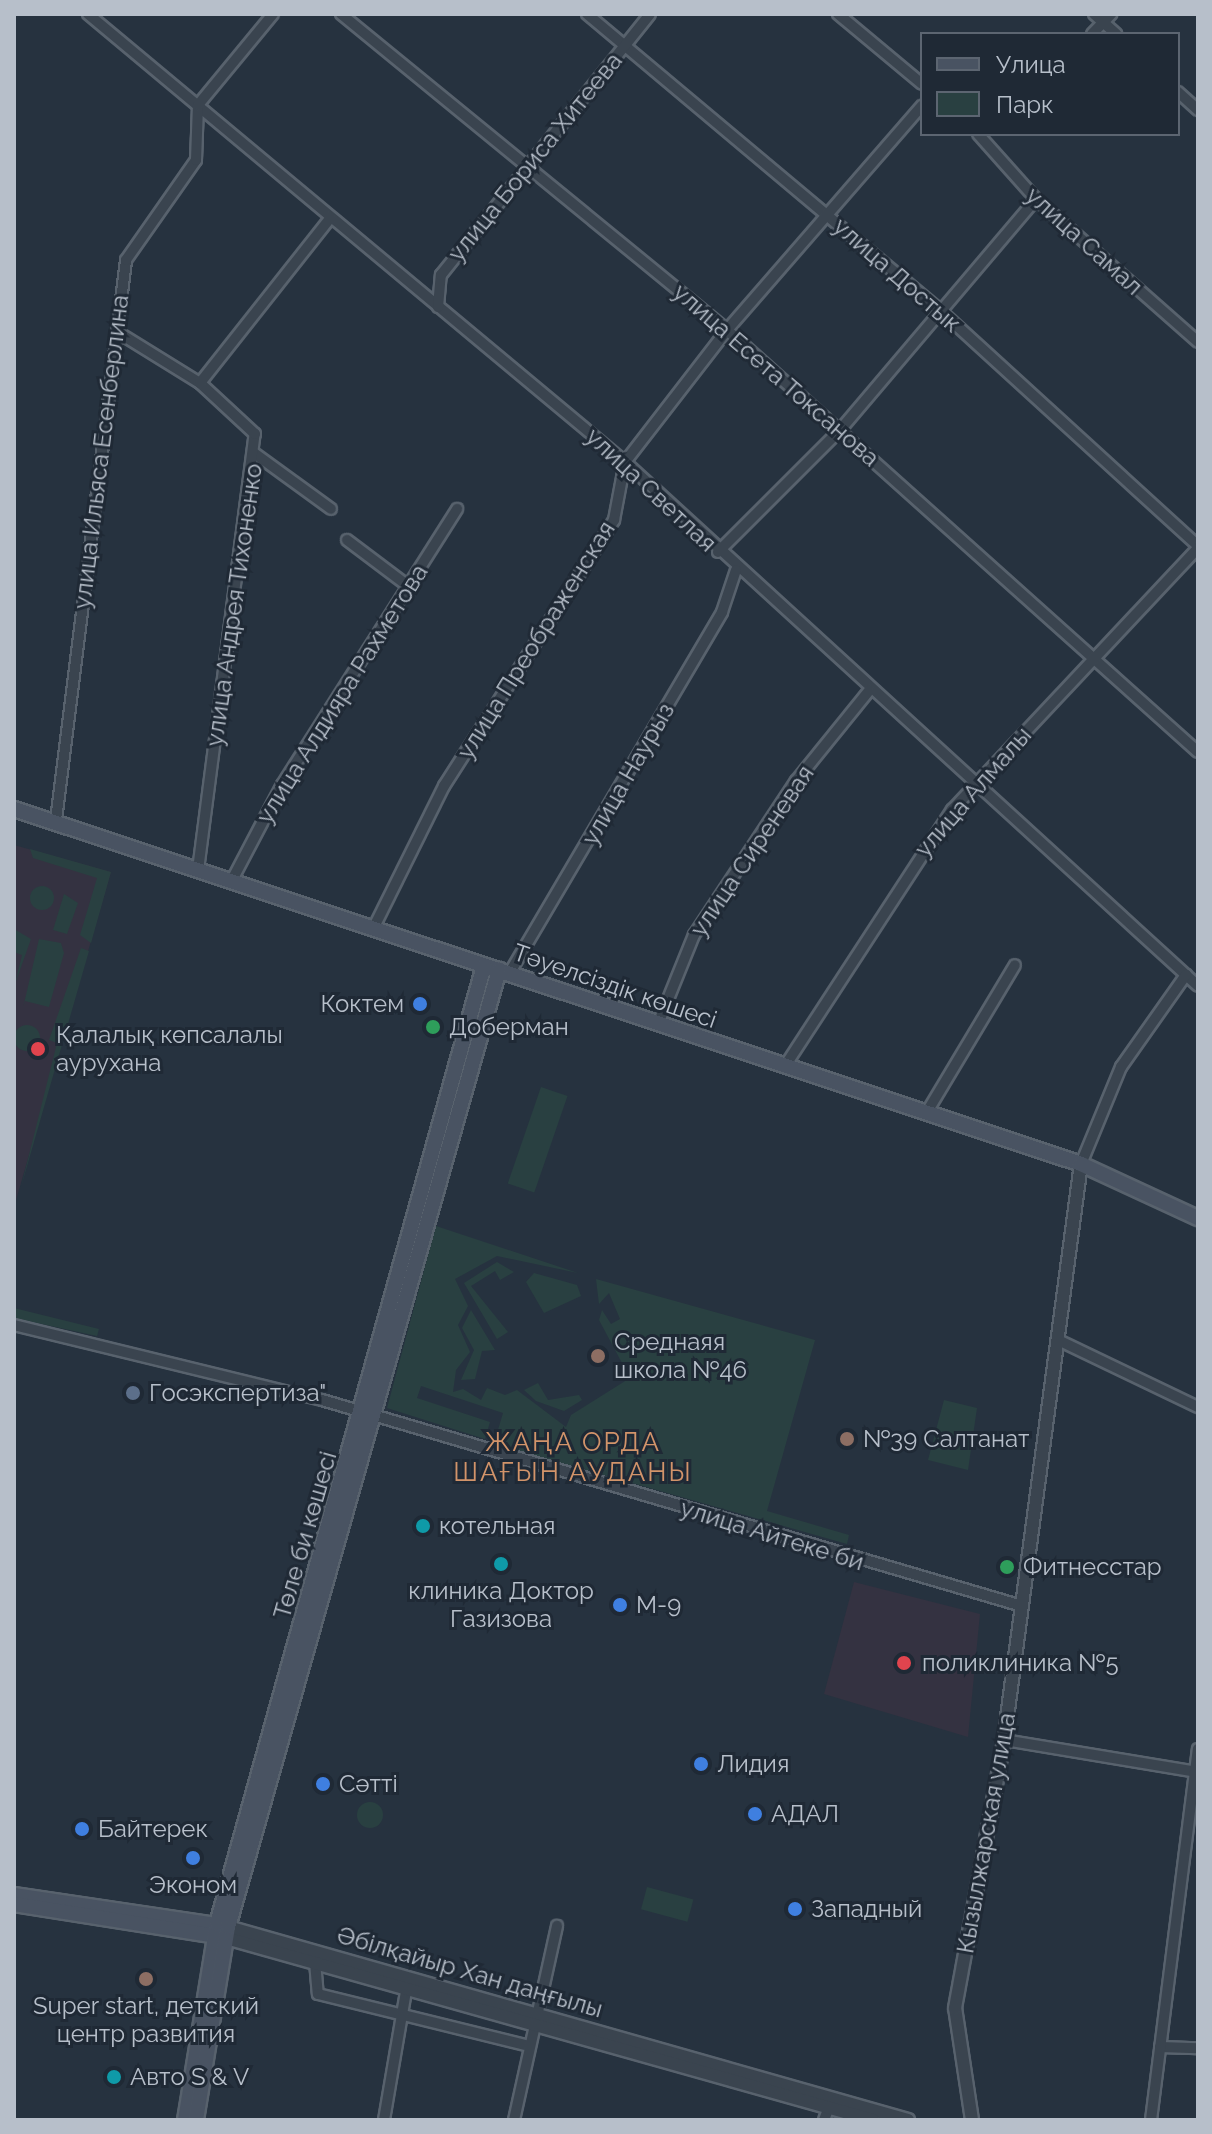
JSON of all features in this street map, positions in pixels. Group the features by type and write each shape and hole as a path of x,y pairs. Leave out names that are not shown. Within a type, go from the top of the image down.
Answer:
{"main road":[{"name":"Тәуелсіздік көшесі","path":"14,809 56,820 231,882 1081,1164 1198,1218"},
{"name":"Төле би көшесі","path":"185,2120 222,1931 497,970"},
{"name":"Әбілқайыр Хан даңғылы","path":"14,1895 222,1931"},
{"name":"Әбілқайыр Хан даңғылы","path":"14,1904 222,1931"},
{"name":"Төле би көшесі","path":"196,2120 222,1931"}],"street":[{"name":"улица Светлая","path":"88,14 625,462 736,570 869,691 976,782 1198,986"},
{"path":"198,105 273,14"},
{"name":"улица Есета Токсанова","path":"341,14 727,330 1198,752"},
{"name":"улица Достык","path":"587,14 943,313 1198,547"},
{"name":"улица Бориса Хитеева","path":"438,307 441,275 525,165 650,14"},
{"path":"838,14 920,82"},
{"path":"1094,14 1108,18"},
{"path":"1180,94 1198,110"},
{"name":"улица Ильяса Есенберлина","path":"56,820 126,260 196,160 198,105"},
{"name":"улица Преображенская","path":"374,927 444,786 614,520 625,462 727,330 920,108"},
{"name":"улица Самал","path":"990,138 1036,199 1198,342"},
{"path":"718,552 841,429 943,313 1036,199"},
{"path":"200,383 331,217"},
{"name":"улица Андрея Тихоненко","path":"119,333 200,383 245,419 254,453 198,870"},
{"path":"254,453 331,509"},
{"name":"улица Алдияра Рахметова","path":"231,882 282,785 457,509"},
{"path":"347,540 408,586"},
{"name":"улица Алмалы","path":"785,1066 910,865 976,782 1198,547"},
{"name":"улица Наурыз","path":"497,970 722,612 736,570"},
{"name":"улица Сиреневая","path":"658,1024 694,935 796,781 869,691"},
{"path":"927,1112 1015,965"},
{"path":"1081,1164 1121,1067 1186,975"},
{"name":"Кызылжарская улица","path":"972,2120 955,2008 1004,1740 1060,1341 1081,1164"},
{"name":"улица Айтеке би","path":"14,1325 368,1414 1022,1606"},
{"path":"1060,1341 1198,1407"},
{"path":"1004,1740 1196,1772"},
{"path":"1151,2120 1198,1749"},
{"path":"514,2120 525,2045 557,1926"},
{"name":"Әбілқайыр Хан даңғылы","path":"222,1931 404,1987 533,2018 908,2120"},
{"name":"Әбілқайыр Хан даңғылы","path":"222,1931 417,1979 826,2114 873,2120"},
{"path":"315,1962 318,1994 525,2045"},
{"path":"384,2120 404,1987 417,1979"},
{"path":"1160,2047 1198,2048"}],"shaded area":[{"name":"Қалалық көпсалалы аурухана","path":"14,845 111,872 14,1207"},
{"name":"поликлиника №5","path":"854,1582 980,1614 968,1737 824,1694"}],"green space":[{"path":"30,849 111,872 91,943 80,935 97,878 33,858"},
{"path":"42,886 51,889 54,898 51,907 42,910 33,907 30,898 33,889"},
{"path":"64,894 78,903 67,934 53,930"},
{"path":"14,929 31,939 15,984 22,955 14,952"},
{"path":"39,939 61,943 64,953 49,1007 25,1001 23,1008"},
{"path":"81,948 89,951 21,1187 57,1043 49,1040"},
{"path":"27,1025 36,1029 40,1038 36,1047 27,1051 18,1047 14,1038 18,1029"},
{"path":"541,1087 567,1096 534,1193 508,1183"},
{"path":"436,1226 578,1273 497,1256 455,1279 468,1306 458,1325 470,1352 456,1370 453,1392 463,1389 481,1400 487,1388 505,1395 517,1390 566,1427 571,1415 630,1378 599,1320 602,1310 611,1324 620,1319 609,1293 599,1304 596,1279 815,1340 767,1511 849,1535 847,1544 502,1446 497,1433 503,1413 421,1386 417,1398 490,1422 485,1439 387,1408"},
{"path":"497,1262 514,1272 500,1280 495,1271 471,1286 508,1332 497,1339 464,1283"},
{"path":"534,1273 577,1285 581,1296 544,1313 526,1282"},
{"path":"14,1308 99,1329 97,1336 14,1318"},
{"path":"471,1310 495,1350 482,1351 475,1379 461,1380 474,1350 462,1328"},
{"path":"538,1383 548,1400 579,1395 582,1400 564,1411 536,1401 524,1390"},
{"path":"944,1400 977,1408 968,1470 928,1460"},
{"path":"370,1802 379,1806 383,1815 379,1824 370,1828 361,1824 357,1815 361,1806"},
{"path":"647,1887 693,1899 687,1922 641,1909"}],"place":[{"name":"Коктем","path":"420,1004"},
{"name":"Доберман","path":"433,1027"},
{"name":"Қалалық көпсалалы аурухана","path":"38,1049"},
{"name":"Среднаяя школа №46","path":"598,1356"},
{"name":"Госэкспертиза\"","path":"133,1393"},
{"name":"№39 Салтанат","path":"847,1439"},
{"name":"котельная","path":"423,1526"},
{"name":"клиника Доктор Газизова","path":"501,1564"},
{"name":"Фитнесстар","path":"1007,1567"},
{"name":"M-9","path":"620,1605"},
{"name":"поликлиника №5","path":"904,1663"},
{"name":"Лидия","path":"701,1764"},
{"name":"Cәтті","path":"323,1784"},
{"name":"АДАЛ","path":"755,1814"},
{"name":"Байтерек","path":"82,1829"},
{"name":"Эконом","path":"193,1858"},
{"name":"Западный","path":"795,1909"},
{"name":"Super start, детский центр развития","path":"146,1979"},
{"name":"Авто S & V","path":"114,2077"}],"district":[{"name":"ЖАҢА ОРДА ШАҒЫН АУДАНЫ","path":"573,1458"}]}
